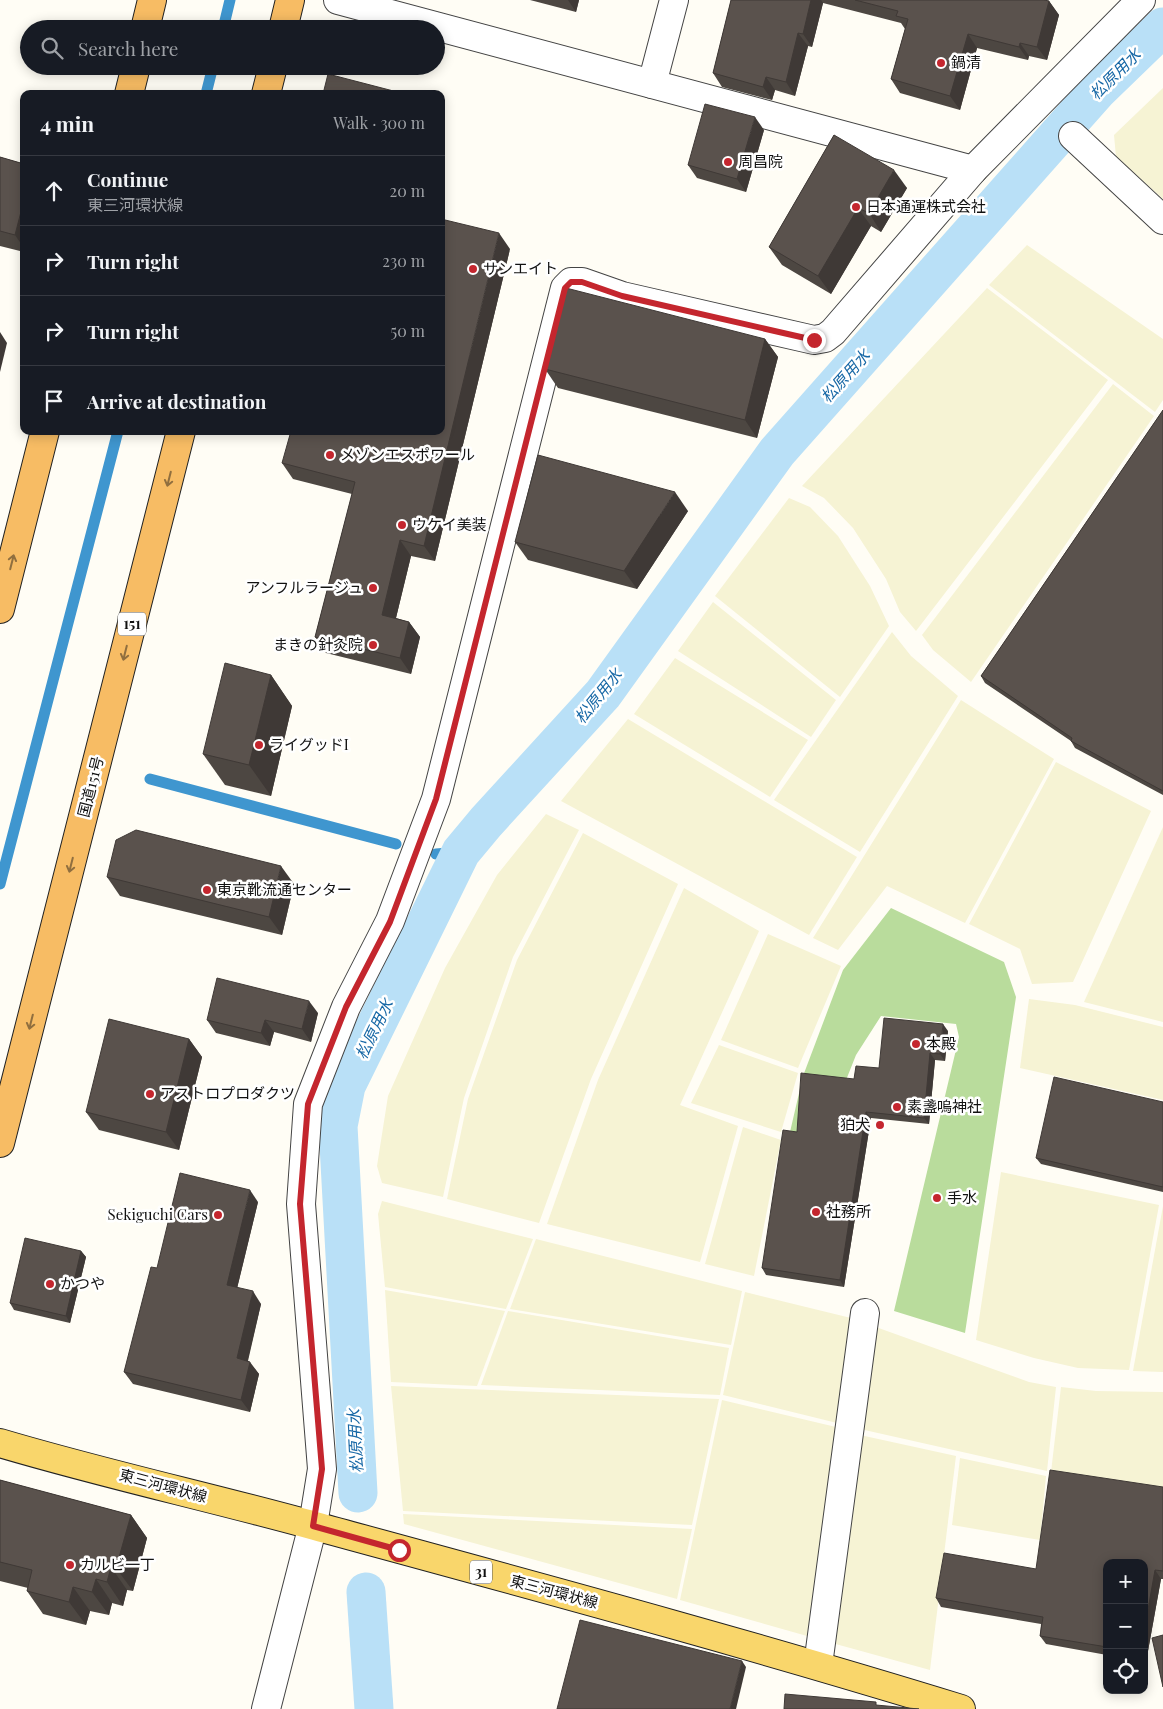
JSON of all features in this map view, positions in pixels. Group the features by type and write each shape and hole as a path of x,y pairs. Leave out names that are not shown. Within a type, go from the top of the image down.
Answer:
{"highway":[{"path":"147,20 152,0"},
{"path":"285,20 290,0"},
{"path":"130,90 134,75"},
{"path":"267,90 271,75"},
{"path":"0,609 43,435"},
{"name":"国道151号","path":"0,1143 180,435"}],"main road":[{"name":"東三河環状線","path":"0,1443 313,1526 818,1665 961,1709"}],"street":[{"path":"338,0 413,20"},
{"path":"652,84 674,0"},
{"path":"266,1709 313,1526 322,1469 300,1204 308,1104 346,1007 390,922 436,799 565,288 571,282 582,282 622,296 814,340 825,338 833,332 973,170 1047,107 1140,0"},
{"path":"445,29 973,170"},
{"path":"1073,136 1163,220"},
{"path":"818,1665 865,1314"}],"shaded area":[{"path":"1163,88 1163,199 1116,157 1114,135"},
{"path":"1027,245 1163,339 1163,400 1155,412 989,285"},
{"path":"987,288 1108,380 916,631 900,612 886,579 853,528 824,498 802,486"},
{"path":"1113,384 1154,416 971,682 933,650 922,635"},
{"path":"789,498 810,507 838,536 870,586 889,626 840,697 715,596"},
{"path":"713,602 836,700 811,737 678,651"},
{"path":"892,632 911,656 958,696 860,852 774,800"},
{"path":"675,658 808,740 770,797 634,714"},
{"path":"961,700 1054,759 965,923 887,886 838,950 813,938"},
{"path":"628,719 857,857 809,935 561,801"},
{"path":"1056,762 1151,811 1073,982 1032,984 1020,949 969,924"},
{"path":"546,814 579,830 513,957 464,1098 443,1197 382,1183 377,1166 388,1096 445,968 497,875"},
{"path":"1163,827 1163,1022 1084,1002"},
{"path":"583,833 678,884 591,1079 539,1223 447,1199 468,1099 517,960"},
{"path":"684,888 759,931 680,1105 738,1126 700,1262 547,1224 598,1080"},
{"path":"768,934 841,966 798,1068 721,1040"},
{"path":"1029,999 1075,1005 1163,1027 1163,1100 1020,1068"},
{"path":"719,1045 798,1073 781,1132 691,1103"},
{"path":"743,1127 781,1140 754,1276 705,1264"},
{"path":"1001,1172 1159,1205 1129,1370 1078,1368 1034,1358 976,1340"},
{"path":"382,1201 533,1239 506,1309 385,1287 378,1214"},
{"path":"1163,1206 1163,1372 1133,1371"},
{"path":"536,1239 742,1291 731,1345 510,1309"},
{"path":"385,1290 505,1311 477,1386 391,1382"},
{"path":"745,1292 851,1318 837,1423 723,1395"},
{"path":"508,1311 729,1348 720,1395 481,1385"},
{"path":"873,1326 1029,1382 1056,1387 1047,1471 860,1429"},
{"path":"391,1386 719,1399 692,1525 403,1511"},
{"path":"1061,1387 1096,1391 1163,1392 1163,1489 1051,1472"},
{"path":"722,1400 836,1427 807,1636 680,1600"},
{"path":"860,1435 956,1456 930,1670 832,1643"},
{"path":"960,1458 1046,1476 1040,1540 952,1525"},
{"path":"403,1514 692,1529 677,1599 404,1524"}],"green space":[{"path":"891,908 1004,962 1016,997 965,1333 894,1311 959,1037 956,1024 881,1016 856,1055 823,1138 790,1132 803,1076 843,970"}],"building":[{"path":"731,0 811,0 803,34 798,33 786,82 766,77 763,87 713,73"},
{"path":"855,0 1049,1 1037,47 1020,43 1019,47 968,34 950,96 891,79 908,19 896,16 898,11"},
{"path":"328,75 332,75 390,90 324,90"},
{"name":"周昌院","path":"705,104 755,117 737,179 688,165"},
{"name":"日本通運株式会社","path":"834,135 894,170 869,213 858,208 818,276 769,247"},
{"path":"0,157 20,163 20,216 15,235 0,231"},
{"path":"445,220 499,233 424,546 400,540 382,615 409,622 400,658 315,637 355,482 282,463 290,435 445,435"},
{"path":"566,288 765,339 745,420 545,369"},
{"path":"1163,410 1163,791 1071,741 1072,738 981,676"},
{"path":"538,455 675,492 624,571 515,542"},
{"path":"225,663 271,675 249,765 203,754"},
{"name":"東京靴流通センター","path":"136,830 281,866 269,917 107,877 116,840"},
{"path":"217,978 309,1001 302,1029 265,1020 261,1033 207,1020"},
{"path":"884,1018 943,1024 940,1054 930,1053 924,1118 866,1112 840,1280 762,1268 783,1130 797,1132 801,1073 854,1079 856,1066 879,1068"},
{"name":"アストロプロダクツ","path":"109,1019 189,1039 166,1132 86,1112"},
{"path":"1054,1077 1163,1102 1163,1187 1036,1158"},
{"path":"180,1173 250,1190 227,1285 253,1291 237,1358 250,1362 241,1400 124,1372 151,1267 157,1268"},
{"name":"かつや","path":"25,1238 81,1251 66,1316 10,1303"},
{"path":"1050,1470 1163,1487 1163,1571 1155,1570 1148,1609 1148,1559 1103,1559 1103,1646 1040,1636 1043,1617 936,1598 944,1553 1036,1569"},
{"name":"カルビ一丁","path":"0,1480 131,1515 116,1568 111,1567 107,1582 96,1579 92,1592 73,1587 69,1602 27,1591 32,1570 0,1562"},
{"path":"580,1620 742,1661 730,1709 557,1709"},
{"path":"1163,1635 1163,1687 1152,1638"},
{"path":"785,1694 876,1702 876,1705 919,1709 784,1709"}],"waterway":[{"path":"225,20 230,0"},
{"name":"松原用水","path":"358,1493 338,1126 346,1086 461,852 603,694 777,452 1097,91 1163,27"},
{"path":"207,90 211,75"},
{"path":"0,884 117,435"},
{"path":"150,779 396,844"},
{"path":"436,854 461,852"},
{"name":"松原用水","path":"366,1592 374,1709"}],"place":[{"name":"鍋清","path":"941,63"},
{"name":"周昌院","path":"728,162"},
{"name":"日本通運株式会社","path":"856,207"},
{"name":"サンエイト","path":"473,269"},
{"name":"メゾンエスポワール","path":"330,455"},
{"name":"ウケイ美装","path":"402,525"},
{"name":"アンフルラージュ","path":"373,588"},
{"name":"まきの針灸院","path":"373,645"},
{"name":"ライグッドI","path":"259,745"},
{"name":"東京靴流通センター","path":"207,890"},
{"name":"本殿","path":"916,1044"},
{"name":"アストロプロダクツ","path":"150,1094"},
{"name":"素盞嗚神社","path":"897,1107"},
{"name":"狛犬","path":"880,1125"},
{"name":"手水","path":"937,1198"},
{"name":"社務所","path":"816,1212"},
{"name":"Sekiguchi Cars","path":"218,1215"},
{"name":"かつや","path":"50,1284"},
{"name":"カルビ一丁","path":"70,1565"}],"route":[{"path":"399,1550 313,1526 322,1469 300,1204 308,1104 346,1007 390,922 436,799 565,288 571,282 582,282 622,296 814,340"}]}
